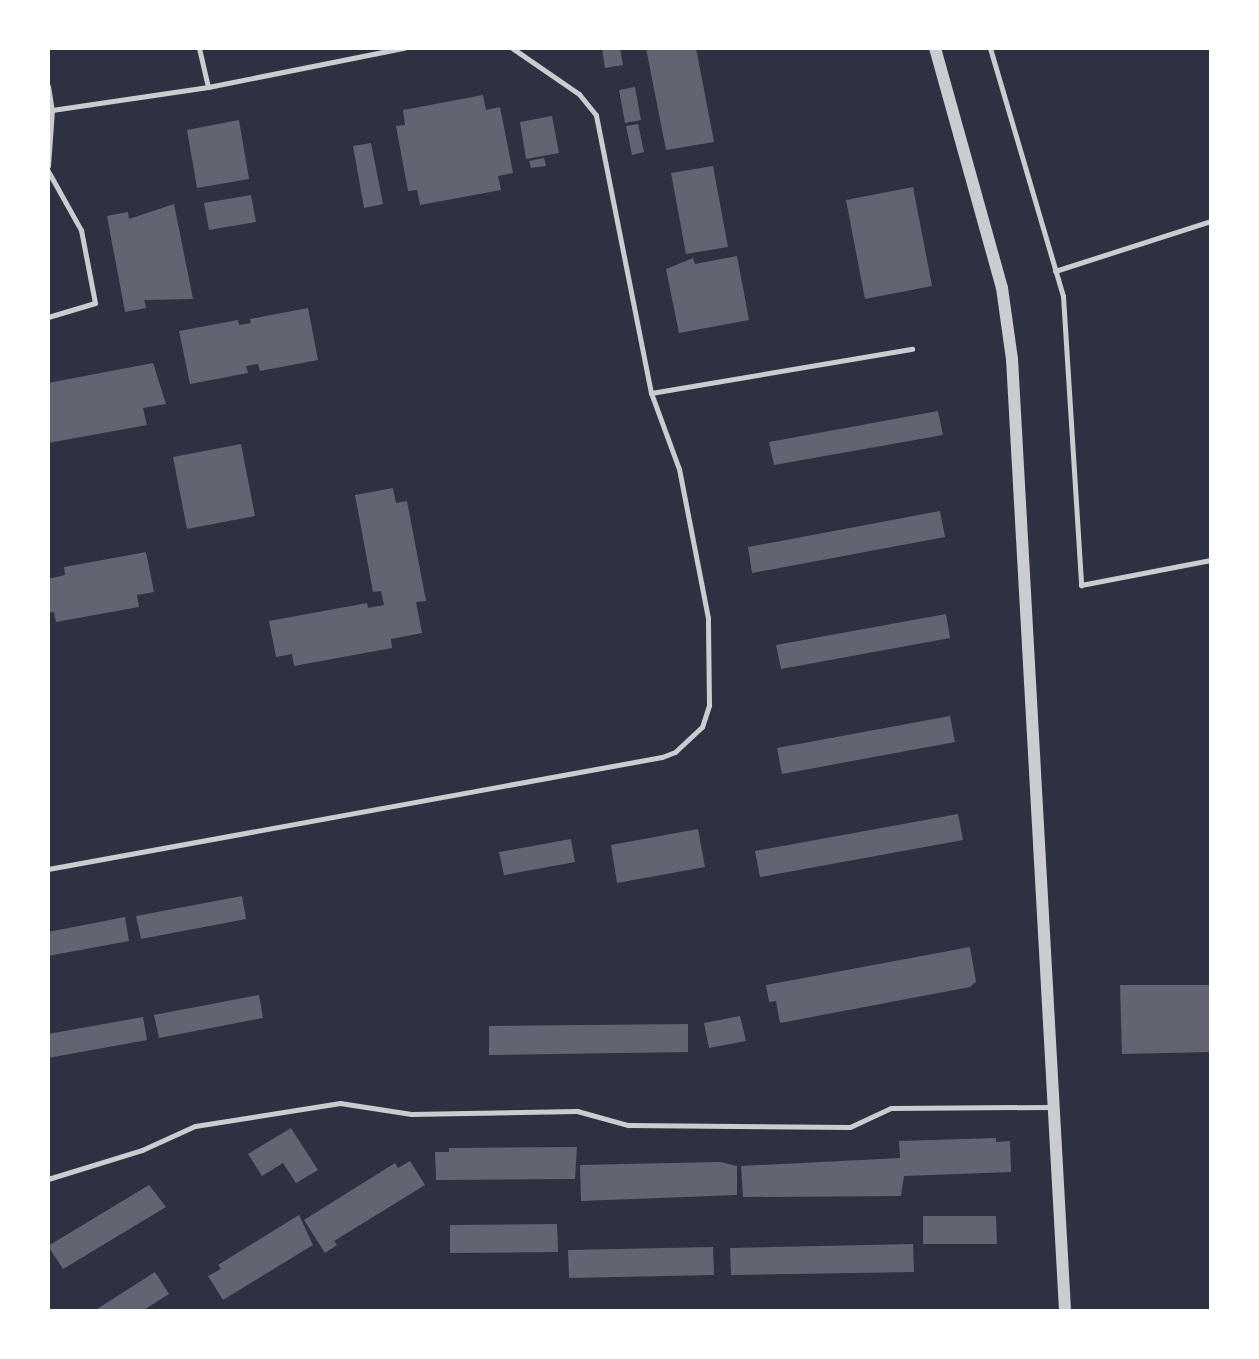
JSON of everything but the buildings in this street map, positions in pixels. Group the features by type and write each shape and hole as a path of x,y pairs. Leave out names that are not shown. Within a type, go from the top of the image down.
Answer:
{"street":[{"path":"935,48 1002,288 1012,359 1051,1107 1065,1311"}],"lane":[{"path":"199,48 208,87"},
{"path":"52,110 208,87 404,48"},
{"path":"48,869 662,757 690,741 702,727 709,705 708,618 679,469 651,393 596,115 579,94 512,48"},
{"path":"990,48 1063,296 1073,404 1081,585 1211,560"},
{"path":"48,86 52,110 48,169 81,230 95,303 48,317"},
{"path":"1055,271 1211,221"},
{"path":"651,393 912,349"},
{"path":"48,1179 142,1150 195,1126 340,1103 411,1114 577,1111 628,1125 850,1127 891,1108 1051,1107"}]}
